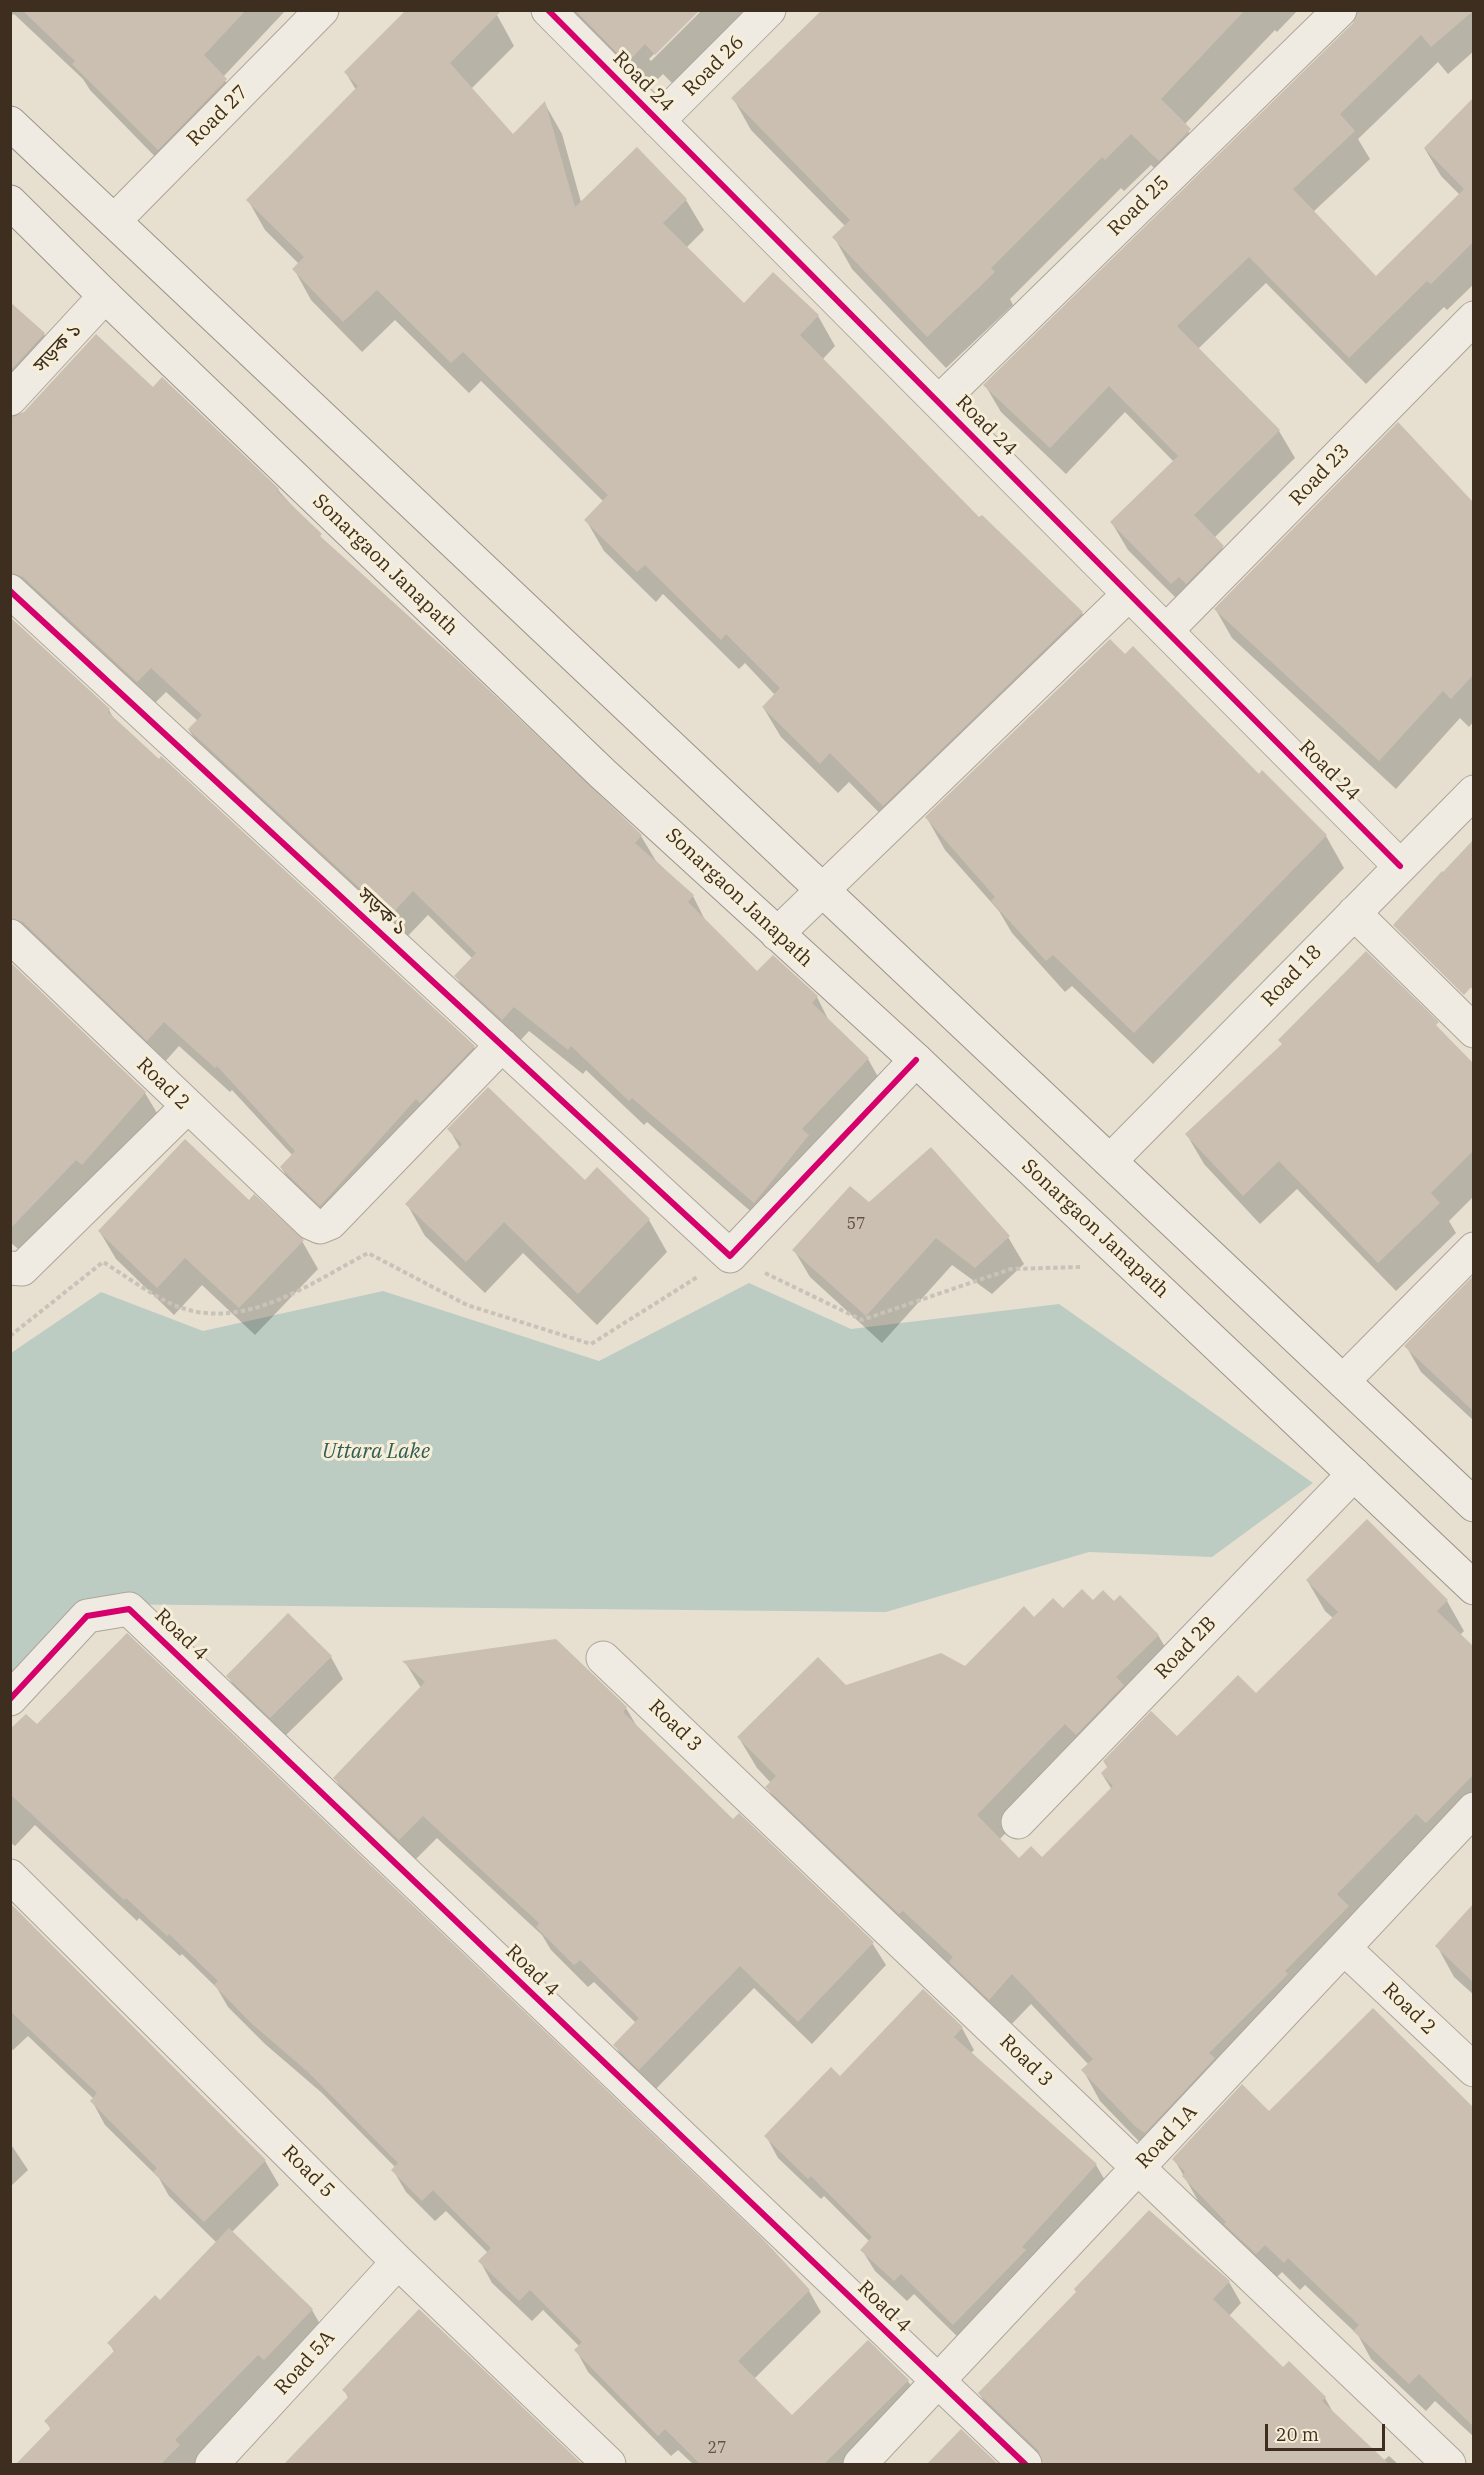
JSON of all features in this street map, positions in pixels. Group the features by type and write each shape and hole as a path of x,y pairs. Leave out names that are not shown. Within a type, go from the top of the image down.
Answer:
{"street":[{"name":"Road 27","path":"114,221 322,10"},
{"name":"Road 24","path":"548,10 1400,866"},
{"name":"Road 26","path":"658,121 769,10"},
{"name":"Road 25","path":"939,402 1340,10"},
{"path":"10,123 1473,1505"},
{"name":"Sonargaon Janapath","path":"10,202 603,774 916,1060 1473,1588"},
{"name":"সড়ক ১","path":"10,399 105,296"},
{"name":"Road 23","path":"1166,631 1473,318"},
{"name":"সড়ক ১","path":"10,591 730,1256"},
{"path":"777,934 1129,594"},
{"name":"Road 18","path":"1110,1161 1473,792"},
{"path":"1354,914 1473,1031"},
{"name":"Road 2","path":"10,936 187,1107 311,1223 320,1227 330,1222 502,1046"},
{"path":"730,1256 916,1060"},
{"path":"10,1268 22,1269 187,1107"},
{"path":"1343,1381 1473,1249"},
{"name":"Road 2B","path":"1018,1822 1354,1474"},
{"name":"Road 4","path":"10,1699 87,1616 129,1609 1025,2464"},
{"name":"Road 3","path":"603,1658 1449,2464"},
{"name":"Road 1A","path":"860,2464 1473,1809"},
{"name":"Road 5","path":"10,1876 398,2262 609,2464"},
{"name":"Road 2","path":"1344,1947 1473,2070"},
{"name":"Road 5A","path":"213,2464 398,2262"}],"path":[{"path":"10,1336 103,1262 181,1308 229,1315 275,1301 368,1253 467,1305 591,1344 730,1256 862,1320 1011,1269 1084,1267"}],"water":[{"name":"Uttara Lake","path":"749,1283 851,1329 1059,1304 1313,1483 1212,1557 1089,1552 886,1612 92,1604 11,1680 11,1353 101,1292 203,1331 383,1291 599,1361"}],"building":[{"path":"22,10 246,10 204,55 227,79 158,150 72,64 75,61"},
{"path":"406,10 502,10 450,63 513,134 545,101 575,207 637,147 687,199 663,223 744,303 773,272 819,315 800,335 979,517 982,515 1083,612 883,806 830,753 820,764 762,707 780,688 726,634 721,640 645,565 637,572 584,520 608,495 463,352 451,363 377,290 343,322 292,269 304,257 246,200 358,86 344,72"},
{"path":"575,10 700,10 655,55 645,44 627,63"},
{"path":"822,10 1245,10 1161,99 1191,129 1159,161 1131,134 1105,160 1102,157 991,268 995,272 927,337 832,237 850,220 731,98"},
{"path":"1358,10 1473,11 1431,47 1421,35 1340,114 1355,131 1293,189 1376,276 1464,189 1424,148 1473,98 1473,242 1431,284 1427,281 1349,358 1249,257 1177,326 1280,430 1194,515 1224,546 1186,584 1179,577 1171,584 1110,522 1178,456 1109,386 1050,448 983,385 1353,23"},
{"path":"10,302 45,333 10,371"},
{"path":"96,334 153,387 162,377 279,489 277,491 322,534 320,536 453,656 642,835 635,843 694,895 688,902 757,971 773,955 818,996 812,1003 869,1058 802,1129 809,1135 754,1203 632,1098 629,1101 571,1046 568,1050 514,1007 502,1020 454,976 476,953 413,891 390,916 188,729 202,715 151,668 137,682 23,577 10,573 10,417 24,412"},
{"path":"1398,422 1473,502 1473,675 1451,699 1443,691 1379,761 1214,609"},
{"path":"10,617 110,709 108,712 159,759 161,756 475,1046 420,1103 416,1099 320,1206 280,1167 295,1151 217,1066 215,1068 164,1022 147,1041 23,922 10,918"},
{"path":"1110,639 1125,654 1133,646 1259,774 1262,770 1327,835 1134,1033 1053,955 1046,961 991,901 995,897 925,817"},
{"path":"1473,840 1473,985 1464,995 1393,925"},
{"path":"1366,951 1439,1022 1436,1025 1473,1063 1473,1151 1431,1193 1440,1203 1378,1263 1279,1161 1243,1196 1185,1134 1282,1044 1278,1040"},
{"path":"10,962 146,1092 82,1165 76,1160 10,1229"},
{"path":"488,1087 585,1180 597,1167 650,1219 578,1294 504,1222 466,1262 405,1204 462,1144 447,1129"},
{"path":"185,1139 249,1200 254,1194 304,1240 239,1308 185,1258 157,1288 98,1231"},
{"path":"931,1147 1010,1236 975,1268 936,1238 866,1316 792,1250 850,1186 869,1202"},
{"path":"1473,1276 1473,1411 1404,1346"},
{"path":"1367,1519 1448,1600 1437,1611 1473,1646 1473,1775 1426,1823 1416,1814 1337,1894 1349,1906 1285,1971 1288,1974 1209,2053 1215,2058 1145,2133 1136,2127 1081,2070 1093,2059 1012,1974 989,2000 949,1962 953,1957 903,1911 899,1914 765,1787 776,1776 737,1737 818,1657 846,1685 941,1653 965,1666 1024,1606 1034,1617 1053,1598 1063,1608 1082,1589 1093,1600 1103,1590 1114,1601 1120,1595 1159,1635 1116,1677 1124,1685 1076,1735 1065,1724 977,1815 1019,1858 1031,1846 1042,1857 1113,1786 1101,1773 1108,1766 1103,1761 1151,1711 1177,1736 1238,1675 1256,1693 1338,1612 1306,1580"},
{"path":"288,1613 332,1656 270,1718 226,1676"},
{"path":"127,1633 763,2239 810,2290 738,2361 792,2415 868,2340 909,2380 824,2464 700,2464 665,2429 658,2436 574,2350 582,2342 530,2290 519,2301 478,2261 491,2248 433,2190 422,2201 391,2170 398,2163 308,2072 251,2023 214,1985 218,1981 169,1934 167,1936 126,1898 124,1900 10,1794 10,1729 26,1714 37,1724"},
{"path":"556,1639 627,1707 623,1712 733,1819 739,1813 874,1942 798,2022 740,1966 639,2070 613,2045 639,2018 580,1960 574,1965 536,1927 539,1923 423,1816 399,1840 333,1778 425,1682 402,1661"},
{"path":"10,1903 266,2160 204,2222 153,2172 157,2168 90,2101 97,2093 10,2011"},
{"path":"1473,1904 1473,1982 1435,1946"},
{"path":"923,1989 963,2027 954,2037 1097,2164 1022,2247 1026,2250 953,2325 901,2274 894,2281 860,2250 872,2237 811,2176 808,2179 764,2136 831,2067 840,2076"},
{"path":"1373,2008 1473,2107 1473,2426 1419,2374 1409,2384 1353,2331 1359,2325 1288,2258 1284,2263 1265,2245 1256,2254 1224,2224 1226,2222 1182,2176 1185,2172 1172,2159 1242,2084 1269,2111"},
{"path":"1149,2210 1230,2281 1213,2299 1283,2367 1289,2361 1326,2397 1322,2401 1389,2464 1043,2464 1038,2450 978,2393 1076,2292 1074,2289"},
{"path":"229,2228 313,2309 264,2360 258,2355 175,2440 180,2445 161,2464 16,2464 51,2428 44,2421 115,2350 107,2343 155,2295 160,2300"},
{"path":"419,2309 582,2464 284,2464 349,2396 342,2390"},
{"path":"961,2429 998,2464 927,2464"}],"cycle path":[{"path":"548,10 1400,866"},
{"path":"10,591 730,1256 916,1060"},
{"path":"10,1699 87,1616 129,1609 1025,2464"}]}
